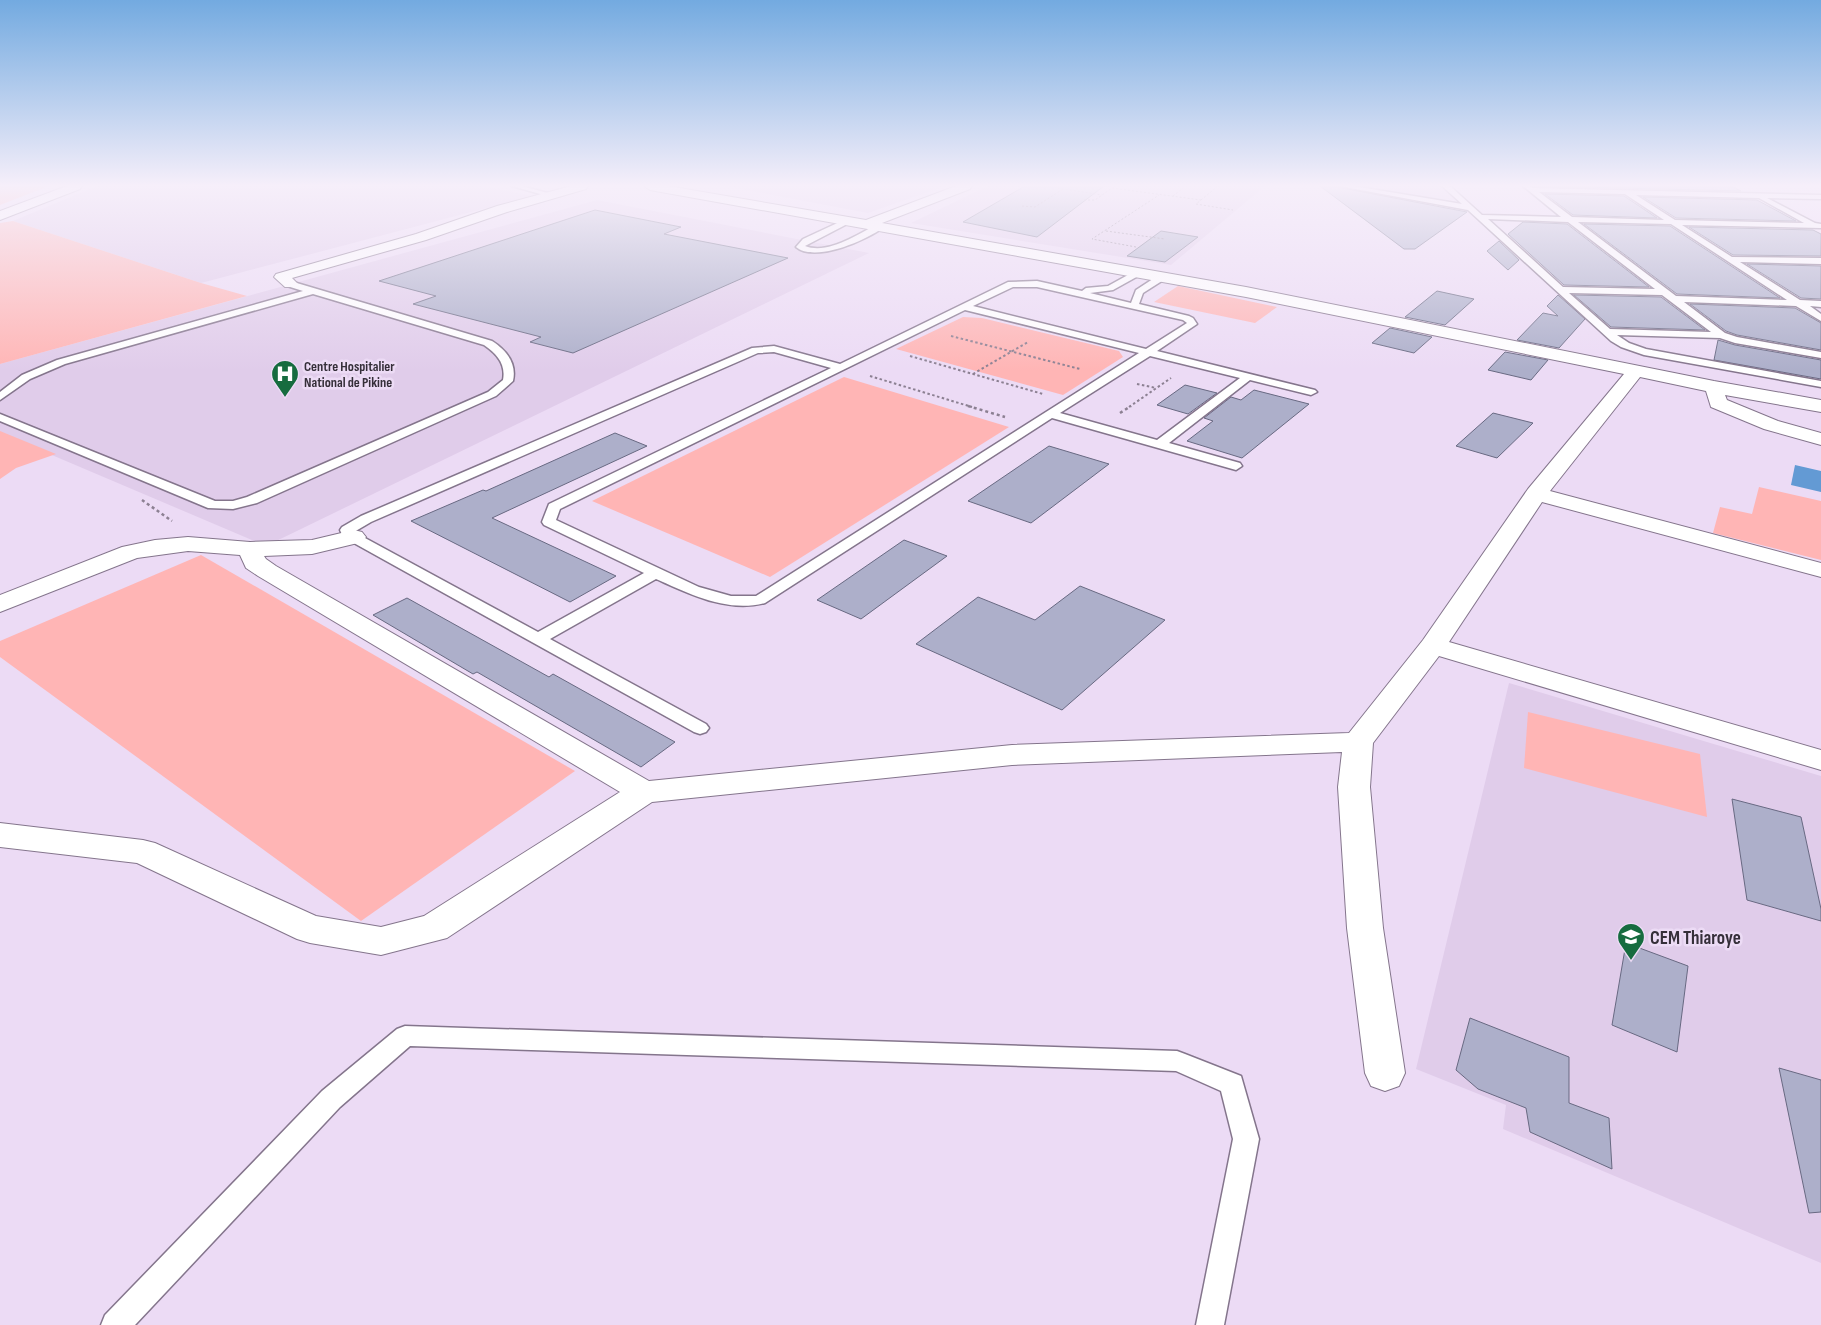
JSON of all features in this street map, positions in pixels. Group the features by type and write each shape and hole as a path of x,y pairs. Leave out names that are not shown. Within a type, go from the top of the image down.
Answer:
{"street":[{"path":"290,284 281,277 383,248"},
{"path":"1000,248 1367,316 1714,387 1821,406"},
{"path":"1385,1073 1365,928 1354,787 1358,742 1433,646 1536,494 1636,371"},
{"path":"1714,387 1718,403 1771,425 1821,439"},
{"path":"1536,494 1821,570"},
{"path":"0,604 130,552 155,547 188,544 250,550 312,547 354,537"},
{"path":"250,550 255,562 267,572 644,792"},
{"path":"1433,646 1821,760"},
{"path":"0,835 142,852 310,929 381,941 434,928 644,792 1012,755 1358,742"}],"lane":[{"path":"801,248 808,252 830,248"},
{"path":"1515,248 1625,345 1644,352 1821,384"},
{"path":"1607,248 1721,335"},
{"path":"1713,248 1821,318"},
{"path":"1729,258 1821,261"},
{"path":"1070,292 1110,288 1121,284 1137,273"},
{"path":"1134,306 1139,292 1162,277"},
{"path":"0,417 213,505 224,506 238,505 252,500 492,394 508,381 509,367 504,357 488,343 290,284"},
{"path":"1011,284 1037,284 1070,292 1186,318 1192,324 1068,401 760,600 740,602 714,599 548,522 554,507 1011,284"},
{"path":"1561,290 1664,292"},
{"path":"0,397 26,377 61,362 312,291"},
{"path":"1676,300 1821,304"},
{"path":"964,307 1312,392"},
{"path":"1608,332 1721,335 1735,340 1821,355"},
{"path":"700,728 540,638 348,534 347,530 366,519 756,350 774,349 840,367"},
{"path":"1159,445 1249,376"},
{"path":"1049,414 1236,466"},
{"path":"540,638 655,573"},
{"path":"115,1325 331,1099 405,1036 1177,1061 1232,1084 1246,1139 1210,1325"}],"path":[{"path":"921,328 1156,388"},
{"path":"972,374 1052,328"},
{"path":"880,348 1068,401"},
{"path":"1126,418 1117,415 1194,362"},
{"path":"840,367 1032,426"}],"shaded area":[{"path":"0,248 94,248 247,296 0,364"},
{"path":"94,248 335,248 201,283"},
{"name":"Centre Hospitalier National de Pikine","path":"423,248 842,248 869,253 266,546 0,433 0,364"},
{"path":"1065,248 1191,248 1171,265"},
{"path":"1178,286 1277,307 1255,323 1154,302"},
{"path":"963,317 982,318 1119,351 1123,357 1063,395 896,349"},
{"path":"844,377 1009,427 770,577 592,501"},
{"path":"0,431 56,454 16,468 0,479"},
{"path":"1759,487 1821,501 1821,560 1713,533 1720,507 1752,514"},
{"path":"201,555 575,771 361,921 0,657 0,641"},
{"name":"CEM Thiaroye","path":"1509,683 1821,776 1821,1263 1503,1129 1506,1105 1416,1069"},
{"path":"1528,712 1700,754 1707,817 1524,768"}],"water":[{"path":"1795,465 1821,471 1821,492 1791,485"}],"building":[{"path":"480,248 735,248 788,258 573,353 530,342 541,337 413,304 436,296 379,281"},
{"path":"1138,248 1184,248 1165,262 1127,256"},
{"path":"1491,248 1506,248 1519,260 1508,270 1487,251"},
{"path":"1523,248 1598,248 1649,287 1564,285"},
{"path":"1616,248 1703,248 1780,298 1677,294"},
{"path":"1722,248 1821,248 1821,256 1733,255"},
{"path":"1747,264 1821,266 1821,299 1801,298"},
{"path":"1437,291 1474,299 1445,325 1405,317"},
{"path":"1558,295 1585,319 1559,348 1517,340 1543,313 1558,316 1547,306"},
{"path":"1574,295 1661,297 1705,330 1611,327"},
{"path":"1690,304 1795,308 1821,323 1821,350 1737,335 1726,331"},
{"path":"1390,328 1432,337 1414,353 1372,343"},
{"path":"1718,340 1735,345 1821,360 1821,379 1714,360"},
{"path":"1505,352 1548,360 1531,380 1488,370"},
{"path":"1185,385 1217,393 1188,414 1157,405"},
{"path":"1254,390 1309,404 1242,458 1187,441 1213,421 1204,418 1231,397 1241,400"},
{"path":"1493,413 1533,423 1497,458 1456,446"},
{"path":"615,433 647,446 492,518 616,576 570,602 411,521 483,490 486,491"},
{"path":"1049,446 1109,464 1031,523 968,501"},
{"path":"904,540 947,556 861,619 817,600"},
{"path":"1080,586 1165,620 1062,710 916,644 978,597 1035,620"},
{"path":"407,598 549,677 553,674 675,742 641,767 477,672 473,674 373,615"},
{"path":"1732,799 1801,817 1821,909 1821,921 1747,900"},
{"path":"1626,943 1688,966 1677,1052 1612,1025"},
{"path":"1470,1018 1569,1057 1569,1103 1609,1118 1612,1169 1530,1132 1526,1108 1478,1089 1456,1070"},
{"path":"1779,1068 1821,1080 1821,1212 1809,1213"}],"place":[{"name":"Centre Hospitalier National de Pikine","path":"285,398"},
{"name":"CEM Thiaroye","path":"1631,961"}]}
